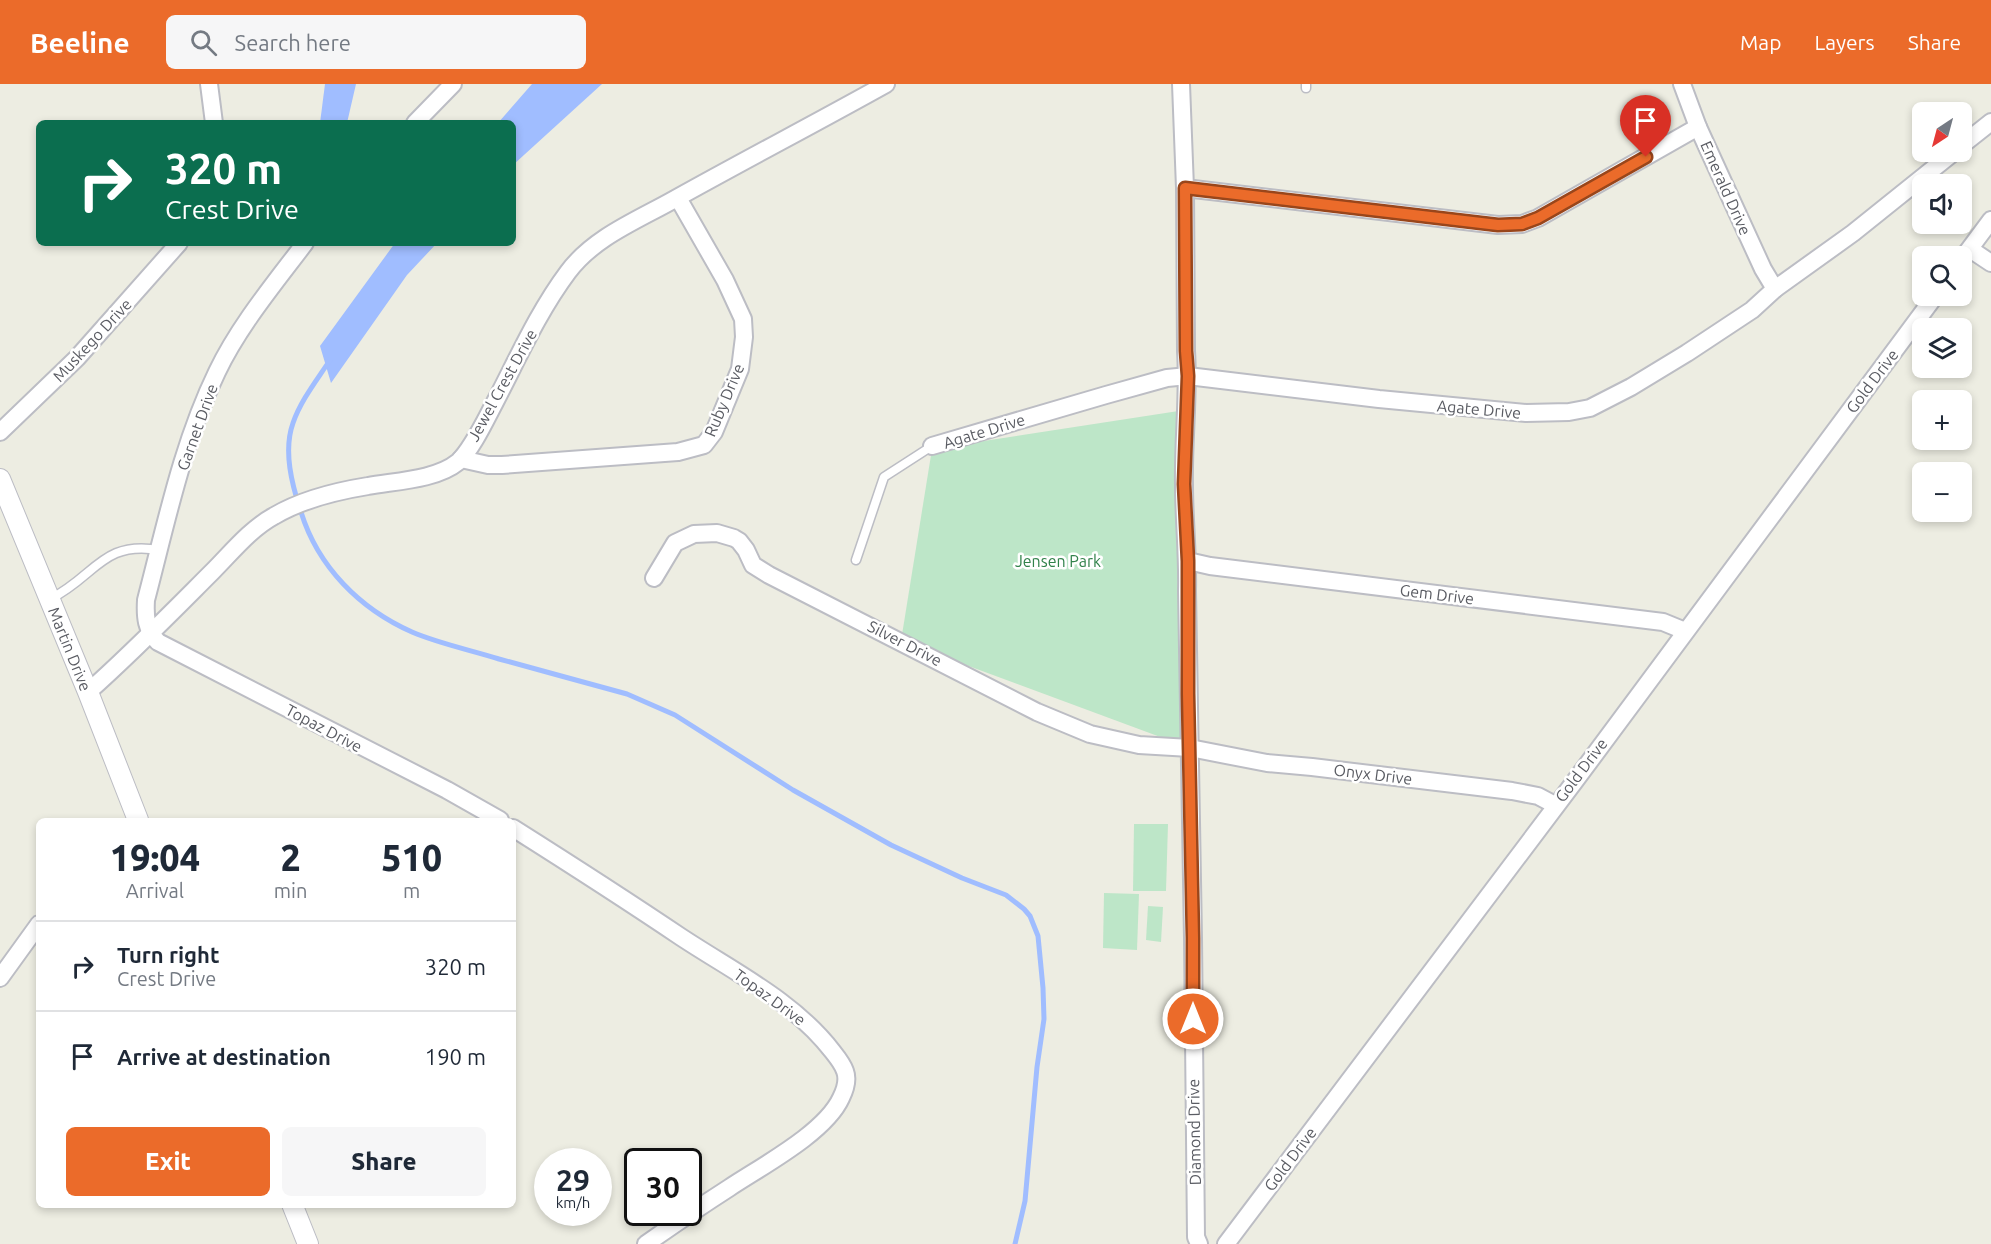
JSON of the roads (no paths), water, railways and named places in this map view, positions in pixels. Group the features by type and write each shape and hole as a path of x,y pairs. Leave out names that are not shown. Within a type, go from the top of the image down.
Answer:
{"street":[{"path":"209,84 214,120"},
{"path":"418,120 453,84"},
{"name":"Jewel Crest Drive","path":"88,692 246,538 271,517 343,490 410,480 453,466 461,459 484,424 539,318 568,271 587,252 610,235 696,186 886,84"},
{"name":"Diamond Drive","path":"1181,84 1188,376 1184,484 1188,561 1196,1238 1199,1244"},
{"name":"Emerald Drive","path":"1682,84 1698,127 1763,269 1775,289"},
{"path":"1972,137 1991,122"},
{"path":"1185,188 1498,225 1522,224 1538,218 1698,127"},
{"name":"Agate Drive","path":"932,446 1106,394 1167,378 1188,376 1526,413 1569,412 1590,408 1630,387 1752,310 1775,289 1853,233 1942,162"},
{"name":"Ruby Drive","path":"461,459 488,465 502,465 678,452 704,445 714,432 740,369 744,337 743,319 725,280 678,198"},
{"path":"1972,246 1991,220"},
{"name":"Muskego Drive","path":"0,432 76,358 176,246"},
{"name":"Garnet Drive","path":"150,634 145,616 146,600 184,458 204,400 218,370 269,290 303,246"},
{"path":"1972,256 1991,262"},
{"name":"Gold Drive","path":"1226,1244 1928,306"},
{"name":"Martin Drive","path":"0,479 137,818"},
{"name":"Silver Drive","path":"654,578 675,543 694,534 717,533 734,538 746,550 753,565 1037,712 1090,734 1138,745 1190,747"},
{"name":"Gem Drive","path":"1188,561 1210,566 1663,622 1685,631"},
{"name":"Topaz Drive","path":"150,634 158,642 447,790 496,818"},
{"name":"Onyx Drive","path":"1190,747 1267,763 1512,791 1538,796 1555,805"},
{"name":"Topaz Drive","path":"516,830 623,897 805,1020 825,1042 845,1071 846,1084 842,1096 835,1109 820,1124 795,1144 646,1244"},
{"path":"0,978 36,928"},
{"path":"294,1208 308,1244"}],"lane":[{"path":"856,560 884,477 932,446"},
{"path":"49,600 63,593 105,557 114,553 143,548 159,550"}],"water":[{"path":"325,84 356,84 348,120 320,120"},
{"path":"532,84 602,84 516,162 516,120 501,120"},
{"path":"393,246 434,246 407,275 331,383 320,346"}],"waterway":[{"path":"330,360 305,398 293,423 289,445 290,468 301,512 318,551 343,584 375,611 423,636 627,694 675,715 793,790 891,845 962,878 1006,895 1030,916 1038,936 1044,1019 1037,1067 1025,1201 1015,1244"}],"park label":[{"name":"Jensen Park","path":"1058,561"}]}
